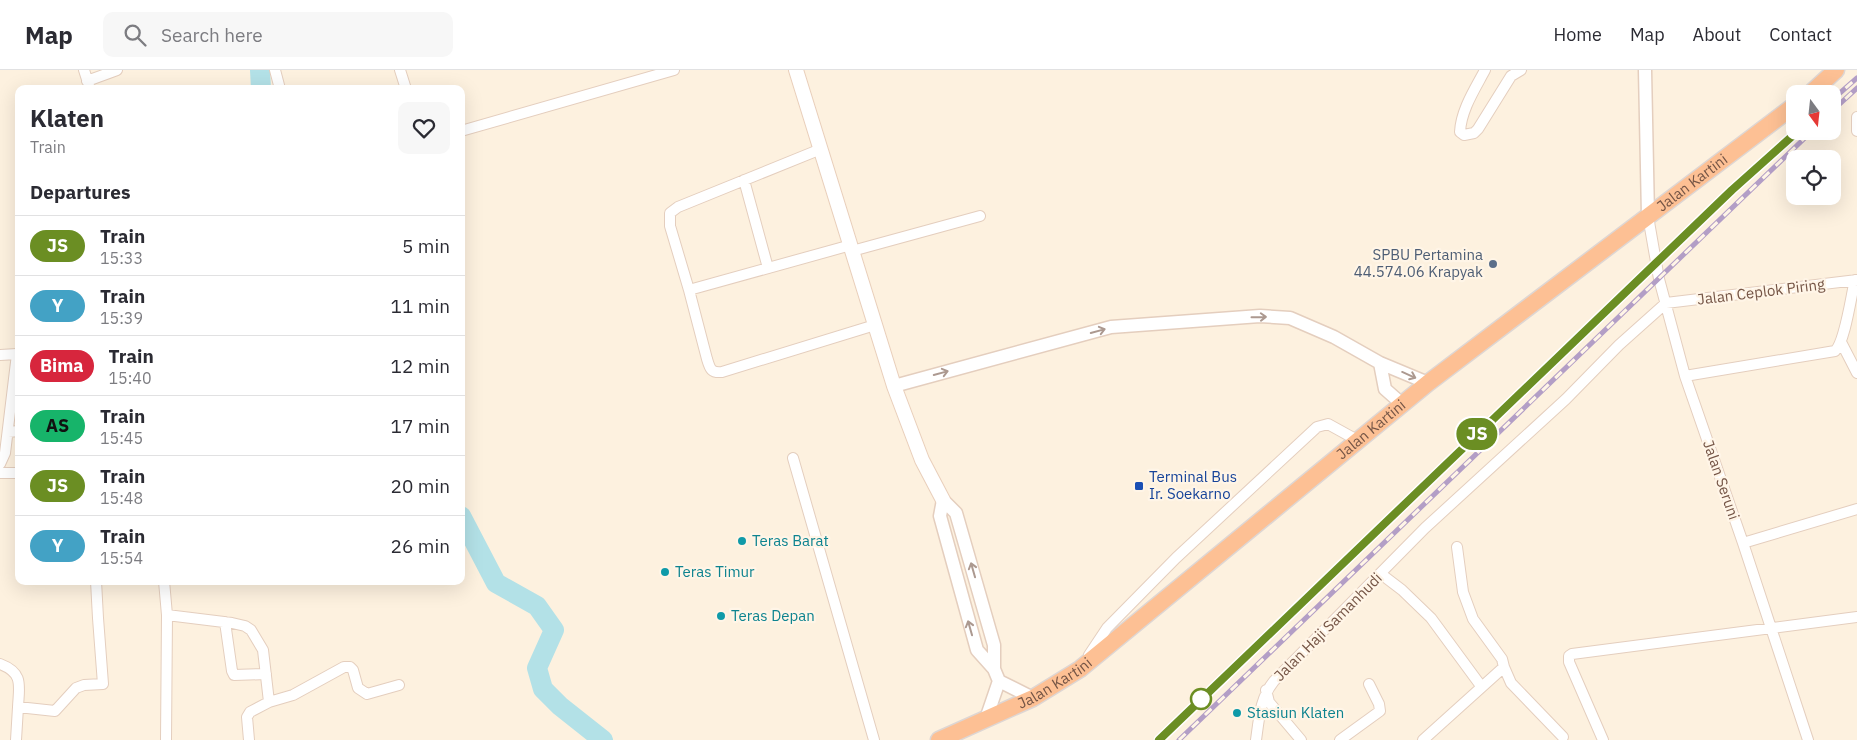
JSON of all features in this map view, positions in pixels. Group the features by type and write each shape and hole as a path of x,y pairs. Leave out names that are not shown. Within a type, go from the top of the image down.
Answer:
{"highway":[{"path":"1820,85 1836,70"},
{"name":"Jalan Kartini","path":"939,740 1032,698 1080,668 1428,383 1786,112"}],"main road":[{"path":"796,70 894,386 922,460 943,500"}],"street":[{"path":"84,70 88,85 117,70"},
{"path":"275,70 279,85"},
{"path":"400,70 405,85"},
{"path":"465,130 674,70"},
{"path":"1485,70 1467,106 1460,132 1464,135 1474,133 1478,129 1511,76 1521,70"},
{"path":"1645,70 1648,216"},
{"path":"1857,117 1857,131"},
{"path":"821,149 678,207 670,213 670,226 707,360 710,369 715,372 722,372 874,325"},
{"path":"744,180 768,268"},
{"path":"689,290 768,268 980,216"},
{"name":"Jalan Seruni","path":"1648,216 1658,274 1686,376 1808,740"},
{"path":"1686,376 1830,353 1837,349 1841,342 1856,280"},
{"name":"Jalan Ceplok Piring","path":"1666,303 1856,280"},
{"name":"Jalan Haji Samanhudi","path":"1256,740 1259,713 1266,690 1425,528 1566,399 1619,345 1666,303"},
{"path":"894,386 1110,327 1260,316 1290,318 1334,337 1380,362 1428,383"},
{"path":"1841,342 1857,373"},
{"path":"0,355 15,354"},
{"path":"1380,362 1385,389 1402,404"},
{"path":"0,464 5,452 15,377"},
{"path":"1080,668 1108,628 1176,558 1317,427 1328,424 1357,440"},
{"path":"8,432 15,431"},
{"path":"793,458 874,740"},
{"path":"0,472 15,473"},
{"path":"943,500 956,513 994,645 994,669"},
{"path":"943,500 940,516 977,650 994,669 1000,681 1032,698"},
{"path":"1743,543 1857,509"},
{"path":"1457,547 1463,592 1473,619 1502,659 1511,683 1563,737"},
{"path":"1381,574 1402,590 1431,618 1481,686"},
{"path":"18,707 54,711 79,686 104,684 96,585"},
{"path":"164,585 168,615 166,740"},
{"path":"168,615 245,626 257,638 263,650 269,702"},
{"path":"1603,740 1569,662 1569,656 1572,654 1857,618"},
{"path":"226,622 234,675 266,674"},
{"path":"977,650 994,645"},
{"path":"0,664 10,668 19,680 16,740"},
{"path":"250,740 247,718 250,712 269,702 294,695 344,667 350,666 358,688 367,694 399,685"},
{"path":"1423,740 1504,667"},
{"path":"986,719 1000,681"},
{"path":"1340,740 1380,711 1370,684"},
{"path":"1266,690 1269,702 1301,740"}],"waterway":[{"path":"260,70 261,85"},
{"path":"465,524 496,583 537,606 554,630 537,668 543,689 560,706 603,740"}],"railway":[{"path":"1841,92 1857,78"},
{"path":"1841,103 1857,88"},
{"path":"1159,740 1655,263 1788,140"},
{"path":"1179,740 1803,140"}],"train":[{"name":"JS","path":"1159,740 1732,190 1788,140"}],"place":[{"name":"SPBU Pertamina 44.574.06 Krapyak","path":"1493,264"},
{"name":"Terminal Bus Ir. Soekarno","path":"1139,486"},
{"name":"Teras Barat","path":"742,541"},
{"name":"Teras Timur","path":"665,572"},
{"name":"Teras Depan","path":"721,616"},
{"name":"Stasiun Klaten","path":"1237,713"}]}
